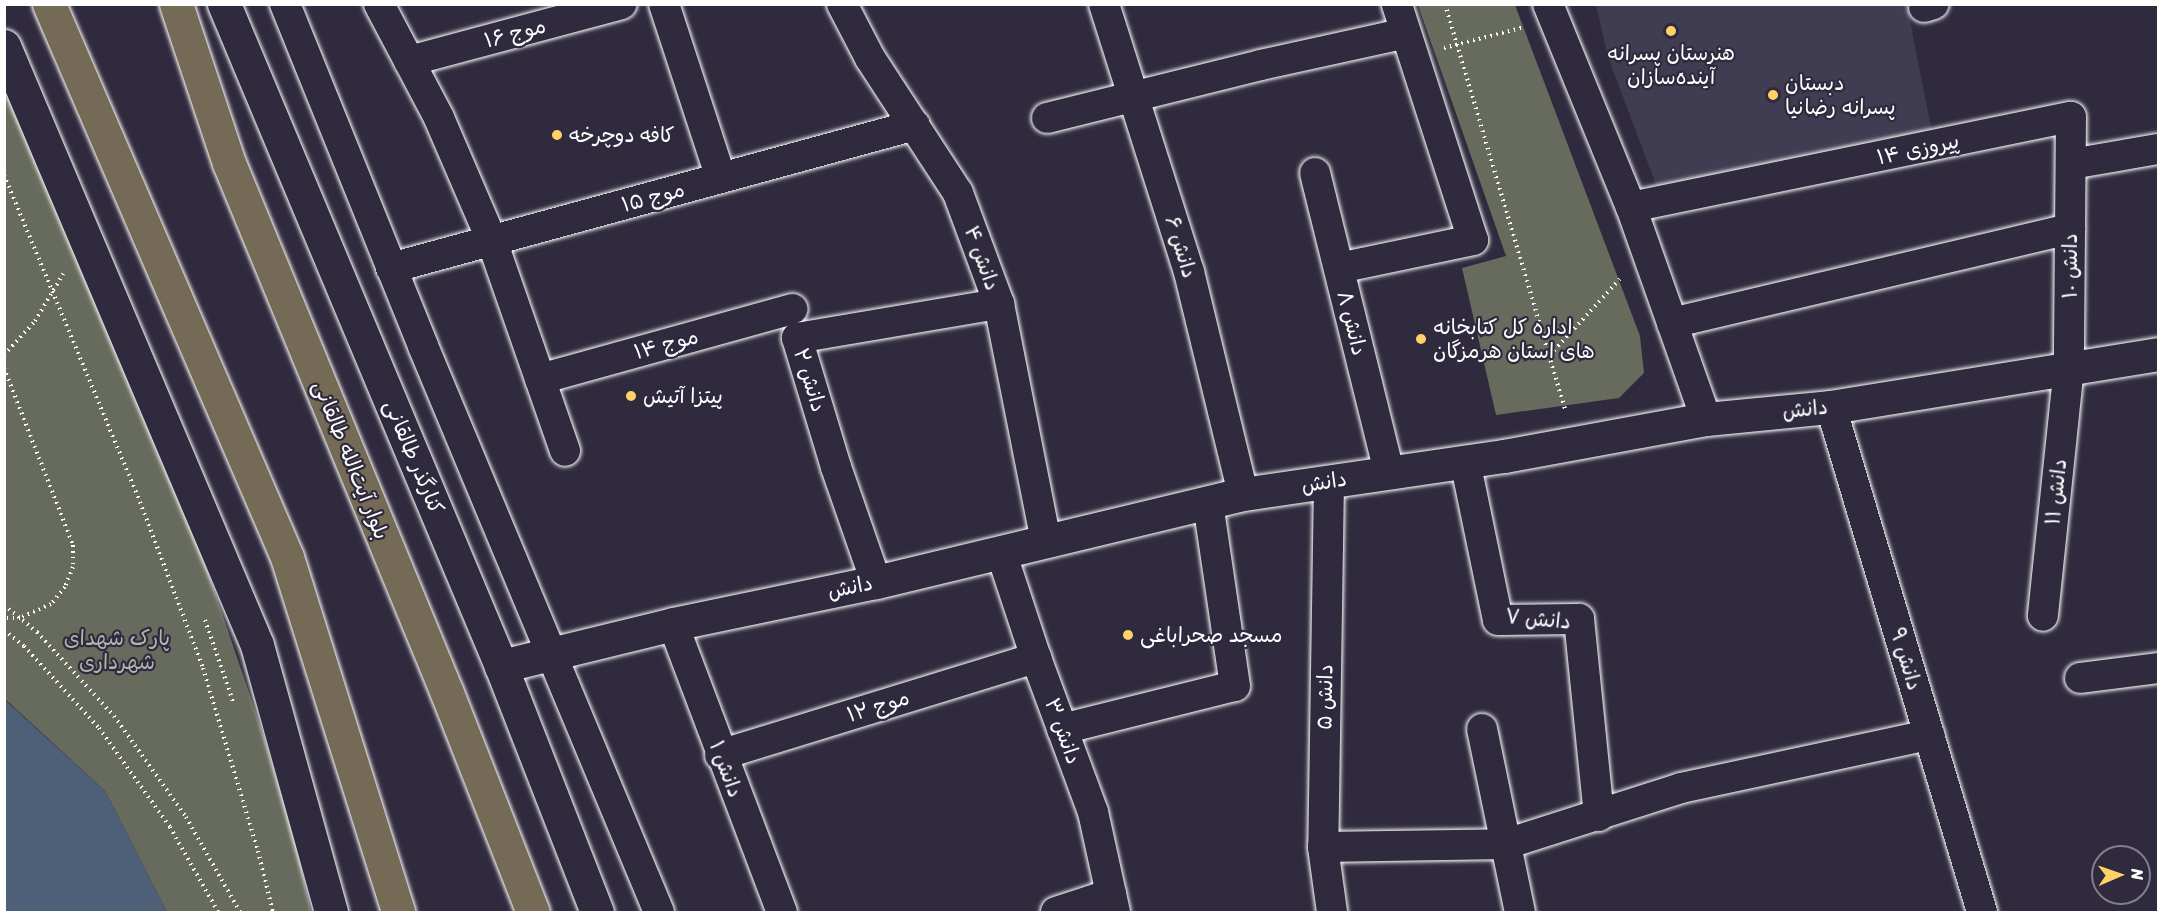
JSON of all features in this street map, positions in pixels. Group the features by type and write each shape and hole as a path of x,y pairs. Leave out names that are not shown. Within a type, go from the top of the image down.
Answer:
{"main road":[{"path":"49,4 287,557 398,912"},
{"name":"بلوار آیت‌الله طالقانی","path":"176,4 229,163 438,671 533,912"}],"street":[{"name":"کنارگذر طالقانی","path":"224,4 501,666 597,912"},
{"path":"285,4 391,268 659,912"},
{"path":"379,4 439,118 492,241 565,451"},
{"name":"موج ۱۶","path":"409,61 621,4"},
{"path":"664,4 721,178"},
{"name":"دانش ۴","path":"842,4 870,58 958,193 999,304 1046,542"},
{"name":"دانش ۶","path":"1104,4 1190,272 1243,494"},
{"path":"1339,268 1473,240 1397,4"},
{"path":"1551,12 1631,207 1706,420"},
{"path":"1047,118 1133,96 1410,44"},
{"path":"4,46 257,645 331,912"},
{"name":"پیروزی ۱۴","path":"1631,207 2071,117 2071,164"},
{"name":"موج ۱۵","path":"391,268 915,125"},
{"path":"2071,164 2158,149"},
{"name":"دانش ۱۰","path":"2069,368 2071,164"},
{"name":"دانش ۸","path":"1315,173 1389,472"},
{"path":"1672,323 2070,228"},
{"name":"دانش ۲","path":"876,582 836,467 797,338 999,304"},
{"name":"موج ۱۴","path":"540,379 792,309"},
{"name":"دانش","path":"501,666 673,624 876,582 1243,494 1465,461 1706,420 1831,406 2158,354"},
{"name":"دانش ۱۱","path":"2043,616 2069,368"},
{"name":"دانش ۹","path":"1831,406 1982,912"},
{"name":"دانش ۷","path":"1465,461 1498,620 1579,619 1599,816"},
{"name":"دانش ۵","path":"1329,482 1323,847 1332,912"},
{"path":"1062,729 1235,686 1208,502"},
{"name":"دانش ۳","path":"1000,552 1036,658 1093,812 1113,903"},
{"name":"دانش ۱","path":"673,624 720,755 782,912"},
{"name":"موج ۱۲","path":"720,755 1036,658"},
{"path":"2080,678 2158,668"},
{"path":"1482,729 1520,912"},
{"path":"1323,847 1506,844 1681,788 1929,735"},
{"path":"1056,912 1113,903"}],"path":[{"path":"1445,4 1575,443"},
{"path":"1410,44 1457,45 1551,12"},
{"path":"4,175 140,502 203,668 258,851 273,912"},
{"path":"1550,356 1646,251"},
{"path":"4,355 34,321 65,271 69,282"},
{"path":"4,368 73,545 73,567 65,587 51,604 20,618 4,618"},
{"path":"4,605 37,632 114,716 186,817 240,912"},
{"path":"204,617 234,705"},
{"path":"4,630 24,646 99,728 170,827 218,912"}],"shaded area":[{"name":"دبستان پسرانه رضانیا","path":"1596,5 1907,5 1932,133 1658,190 1608,57"}],"green space":[{"path":"1418,5 1515,5 1640,336 1644,373 1619,398 1496,415 1462,268 1506,256"},
{"name":"پارک شهدای شهرداری","path":"4,69 208,572 265,740 298,852 311,912 167,912 105,791 5,699"}],"water":[{"path":"4,699 105,791 167,912 5,912"}],"place":[{"name":"هنرستان پسرانه آینده‌سازان","path":"1671,31"},
{"name":"دبستان پسرانه رضانیا","path":"1773,95"},
{"name":"کافه دوچرخه","path":"557,135"},
{"name":"اداره کل کتابخانه های استان هرمزگان","path":"1421,339"},
{"name":"پیتزا آتیش","path":"631,396"},
{"name":"مسجد صحراباغی","path":"1128,635"}]}
